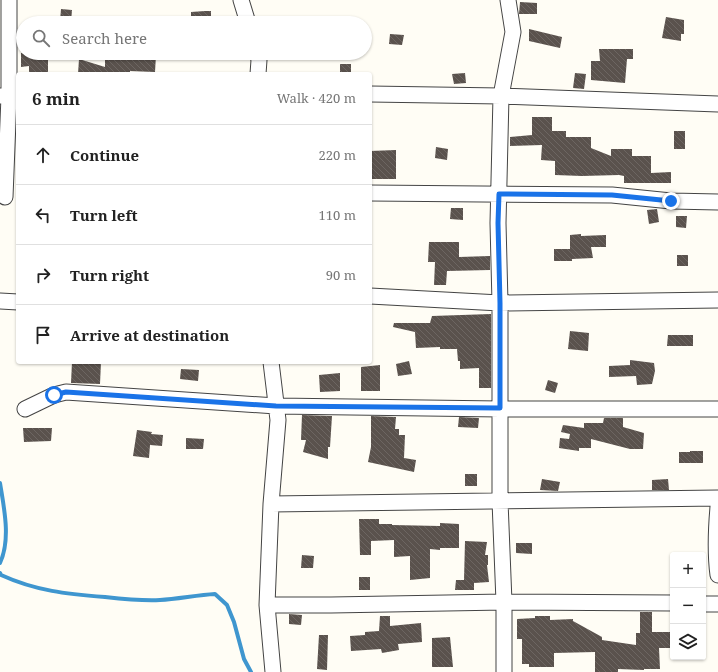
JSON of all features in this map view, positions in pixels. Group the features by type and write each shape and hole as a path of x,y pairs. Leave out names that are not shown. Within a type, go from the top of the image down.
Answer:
{"street":[{"path":"8,0 8,197"},
{"path":"241,0 246,16"},
{"path":"504,672 504,602 500,501 500,303 498,223 501,96 513,32 508,0"},
{"path":"258,72 259,60"},
{"path":"372,94 501,96 718,104"},
{"path":"372,193 612,195 671,201 718,202"},
{"path":"372,296 500,303 718,300"},
{"path":"0,301 16,302"},
{"path":"271,364 278,420 271,504 267,605 273,672"},
{"path":"25,409 54,395 66,392 276,406 718,408"},
{"path":"271,504 718,498"},
{"path":"718,508 716,525 716,561 718,575"},
{"path":"267,605 504,602 670,603"},
{"path":"706,604 718,604"}],"building":[{"path":"520,2 537,3 537,14 519,14"},
{"path":"61,9 72,10 72,16 60,16"},
{"path":"211,11 211,16 191,16 191,12"},
{"path":"666,17 684,20 684,34 681,34 681,41 662,38"},
{"path":"529,29 562,37 560,48 529,41"},
{"path":"390,34 404,35 402,45 389,44"},
{"path":"599,49 633,49 633,59 627,59 625,83 591,80 591,61 600,61"},
{"path":"21,60 48,60 48,72 29,72 29,66 21,67"},
{"path":"79,60 105,67 105,60 156,60 155,72 78,72"},
{"path":"340,64 351,64 351,72 340,72"},
{"path":"465,73 466,83 454,84 452,74"},
{"path":"575,73 586,74 584,89 573,88"},
{"path":"532,117 552,117 552,131 566,131 566,137 591,137 591,148 611,156 611,149 632,149 632,156 651,156 651,173 671,172 671,183 624,183 624,176 619,175 555,175 555,161 541,160 542,145 510,146 510,137 532,135"},
{"path":"674,131 685,131 685,149 674,149"},
{"path":"436,147 448,149 447,160 435,158"},
{"path":"396,150 396,179 372,179 372,151"},
{"path":"451,208 463,208 463,220 450,219"},
{"path":"657,209 659,222 649,224 647,210"},
{"path":"676,216 687,216 686,228 676,227"},
{"path":"581,234 581,236 606,235 606,247 591,247 593,258 572,259 572,261 554,261 554,249 570,249 570,235"},
{"path":"429,242 459,242 459,257 490,256 490,270 447,271 446,285 434,285 435,262 428,262"},
{"path":"677,255 688,255 688,266 677,266"},
{"path":"491,314 491,388 479,388 479,368 460,369 457,349 440,349 440,347 416,348 415,332 393,327 394,323 430,323 432,316"},
{"path":"570,331 589,333 588,351 568,349"},
{"path":"668,335 693,335 693,346 667,346"},
{"path":"630,360 654,363 655,371 652,384 637,385 636,376 609,377 609,366 630,365"},
{"path":"409,361 412,374 398,376 396,364"},
{"path":"72,364 101,364 100,384 71,383"},
{"path":"380,365 380,391 361,391 361,367"},
{"path":"181,369 199,370 198,381 180,379"},
{"path":"340,373 340,391 320,392 319,375"},
{"path":"548,380 558,383 555,393 545,390"},
{"path":"302,415 332,416 328,459 303,452 306,440 301,440"},
{"path":"371,416 396,417 395,429 399,429 399,435 405,435 404,458 416,460 414,472 368,462 371,447"},
{"path":"459,417 479,418 478,428 458,427"},
{"path":"604,418 623,418 623,427 644,433 643,449 630,449 591,439 591,448 579,448 579,451 559,448 560,438 569,439 570,434 561,432 563,425 584,428 584,423 603,423"},
{"path":"23,428 52,428 51,441 24,442"},
{"path":"137,430 152,432 151,434 163,435 162,446 150,445 149,458 133,456"},
{"path":"186,438 204,439 203,449 186,449"},
{"path":"703,451 703,463 679,463 679,452"},
{"path":"465,474 477,474 477,486 465,486"},
{"path":"542,479 560,482 558,491 540,490"},
{"path":"668,479 669,490 652,490 652,480"},
{"path":"359,519 379,519 379,524 392,525 440,526 440,523 459,524 459,548 440,548 440,550 430,549 430,578 410,580 410,556 394,557 394,540 371,541 371,555 360,555"},
{"path":"465,541 487,542 485,555 488,555 487,565 489,582 474,583 474,590 455,590 456,580 464,580"},
{"path":"516,543 532,543 532,554 516,553"},
{"path":"302,555 314,556 313,568 301,568"},
{"path":"359,577 370,577 370,590 359,590"},
{"path":"640,612 652,612 652,632 670,632 670,648 659,648 660,669 618,669 618,672 595,672 595,652 554,653 554,667 529,667 529,664 522,664 522,639 517,639 517,619 535,618 535,616 550,616 550,620 573,619 573,621 602,637 602,640 636,645 636,633 640,633"},
{"path":"289,614 302,615 301,625 289,624"},
{"path":"380,616 390,616 390,626 421,623 422,642 398,644 399,650 382,653 381,649 351,651 350,636 365,635 365,632 379,631"},
{"path":"319,635 328,635 327,670 317,669"},
{"path":"450,637 453,667 432,667 432,638"}],"waterway":[{"path":"0,483 6,523 5,544 0,563"},
{"path":"0,573 1,575 27,585 78,595 132,600 153,600 215,594 227,605 234,622 244,659 251,672"}],"route":[{"path":"54,395 66,392 276,406 500,408 499,194 612,195 671,201"}]}
